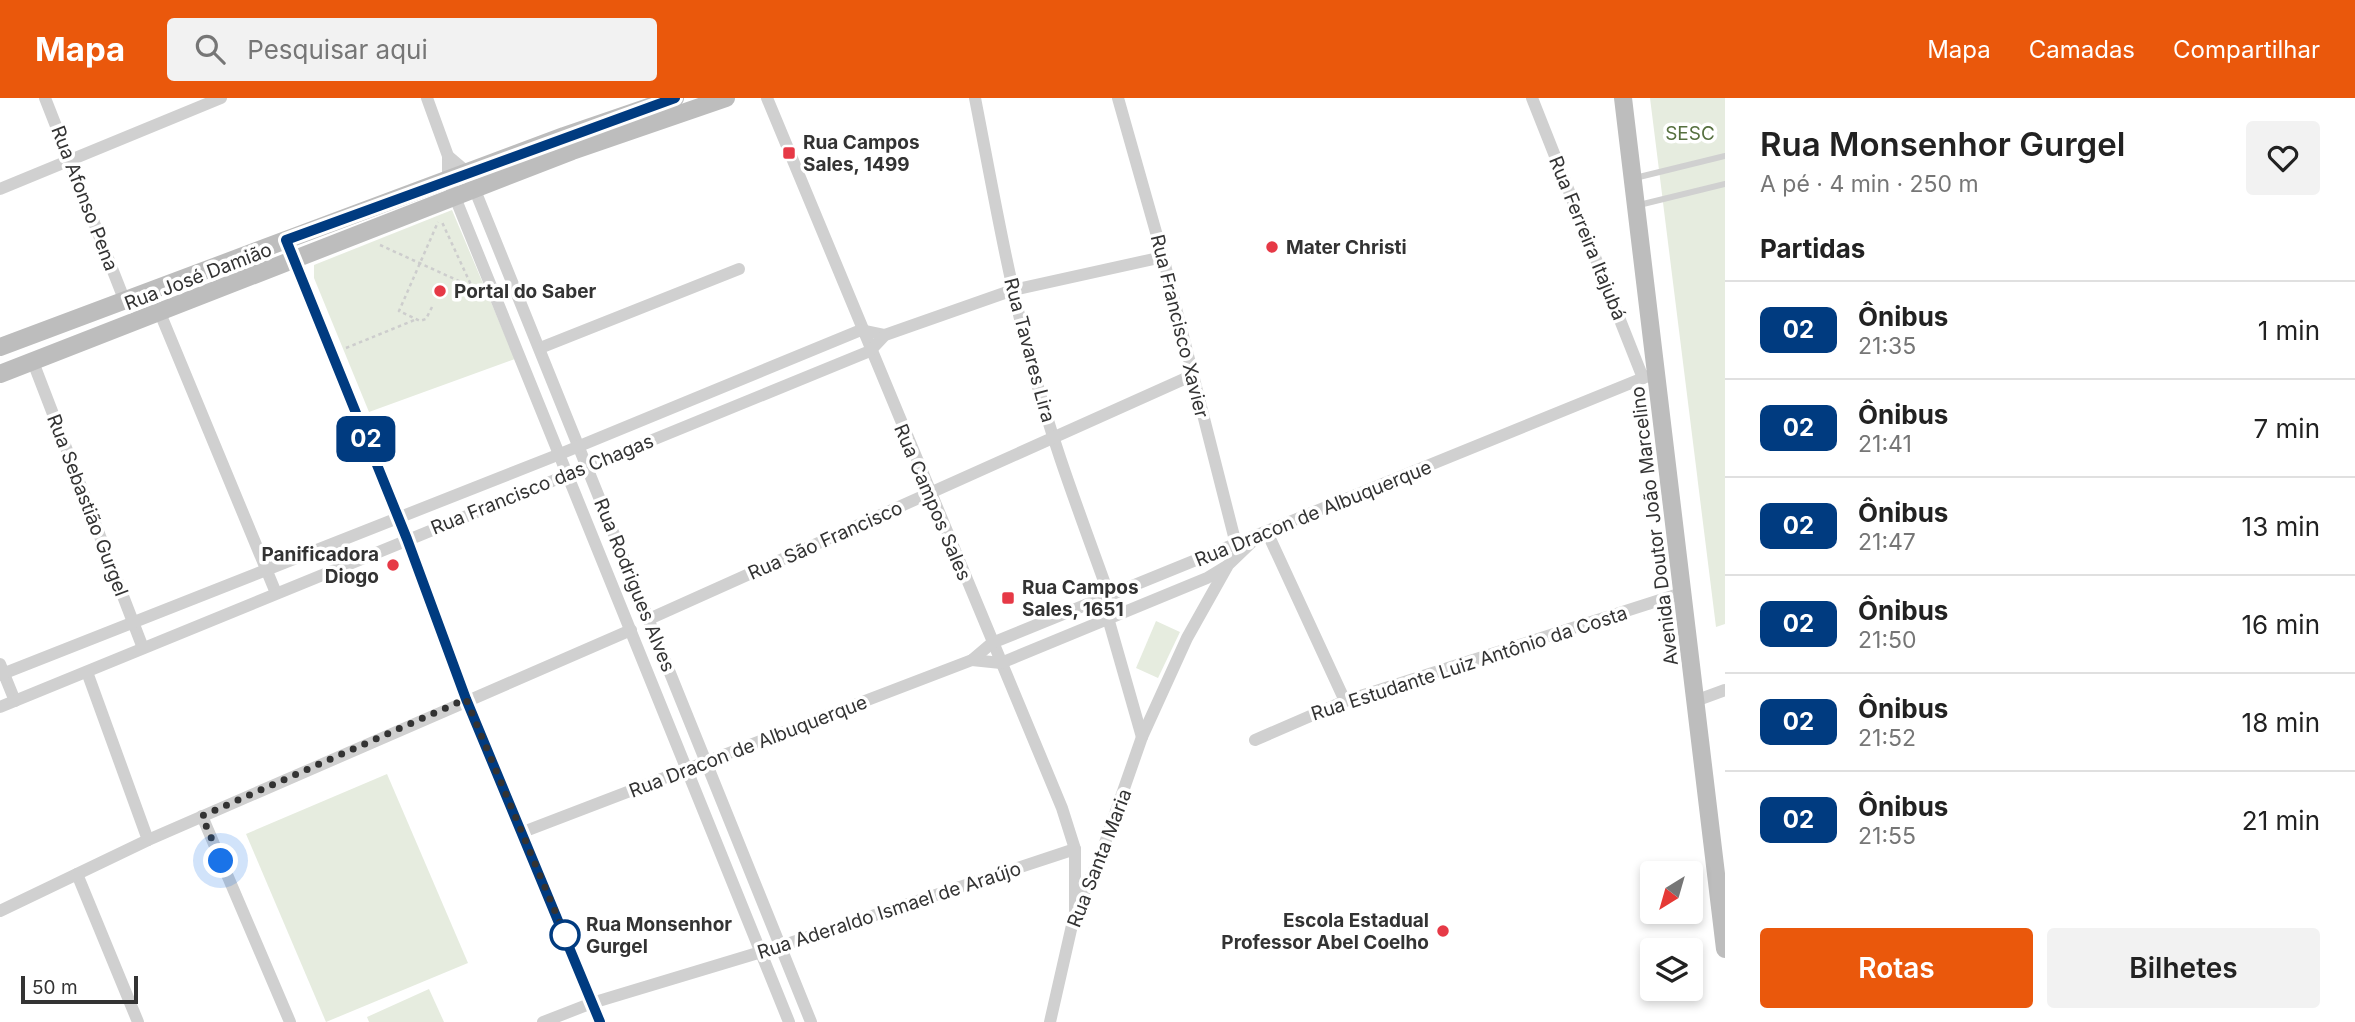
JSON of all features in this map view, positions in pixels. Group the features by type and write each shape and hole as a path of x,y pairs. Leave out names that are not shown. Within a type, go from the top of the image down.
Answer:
{"street":[{"name":"Rua Afonso Pena","path":"45,98 124,299"},
{"path":"0,189 221,98"},
{"name":"Rua Rodrigues Alves","path":"427,98 448,156 451,189 789,1022"},
{"name":"Rua José Damião","path":"0,374 295,261 451,189 468,173 675,98"},
{"name":"Rua José Damião","path":"0,347 286,240 451,189 475,190 572,151 726,98"},
{"name":"Rua Campos Sales","path":"767,98 861,330 1062,808 1074,849 1075,912"},
{"name":"Rua Tavares Lira","path":"975,98 1013,290 1054,437 1110,595"},
{"name":"Rua Francisco Xavier","path":"1118,98 1163,257 1238,550"},
{"name":"Rua Ferreira Itajubá","path":"1532,98 1650,375"},
{"name":"Avenida Doutor João Marcelino","path":"1623,98 1637,205 1650,375 1685,592 1695,701 1725,949"},
{"name":"Rua Rodrigues Alves","path":"448,156 468,173 811,1022"},
{"path":"286,240 407,539 466,699 600,1022"},
{"name":"Rua Francisco das Chagas","path":"0,707 870,351 885,335 1013,290 1163,257"},
{"path":"540,348 738,269"},
{"path":"160,313 276,593"},
{"path":"861,330 885,335"},
{"name":"Rua Francisco das Chagas","path":"1,670 133,622 560,454 861,330"},
{"name":"Rua Sebastião Gurgel","path":"33,362 143,648"},
{"name":"Rua São Francisco","path":"649,619 1193,375"},
{"name":"Rua Dracon de Albuquerque","path":"1262,534 1650,375"},
{"path":"1262,534 1345,701"},
{"name":"Rua Santa Maria","path":"1050,1022 1075,912 1103,849 1142,737 1187,638 1228,565 1238,550 1262,534"},
{"name":"Rua Dracon de Albuquerque","path":"523,832 972,660 992,643 1110,595 1238,550"},
{"name":"Rua Dracon de Albuquerque","path":"972,660 1001,663 1207,578 1228,565"},
{"name":"Rua Estudante Luiz Antônio da Costa","path":"1255,740 1345,701 1685,592"},
{"path":"1108,618 1142,737"},
{"path":"0,911 148,839 466,699 631,630"},
{"path":"1,670 15,701"},
{"path":"87,671 148,839"},
{"path":"1695,701 1725,690"},
{"path":"202,816 290,1022"},
{"name":"Rua Aderaldo Ismael de Araújo","path":"543,1022 592,1003 781,946 1074,849"},
{"path":"77,874 138,1022"},
{"path":"1058,996 1060,1022"}],"lane":[{"path":"1634,178 1725,156"},
{"path":"1637,205 1725,184"}],"path":[{"path":"377,243 420,263 472,287 440,218 420,263 399,312 417,319 426,319 432,307"},
{"path":"333,354 417,319"}],"green space":[{"name":"SESC","path":"1650,98 1725,98 1725,624 1716,627"},
{"path":"452,210 515,359 369,412 314,278 314,265"},
{"path":"1156,621 1180,632 1158,678 1136,668"},
{"path":"387,774 468,963 326,1022 246,834"},
{"path":"429,989 444,1022 369,1022 367,1017"}],"bus line":[{"name":"02","path":"600,1022 466,699 407,539 286,240 564,136 675,98"}],"place":[{"name":"Rua Campos Sales, 1499","path":"789,153"},
{"name":"Mater Christi","path":"1272,247"},
{"name":"Portal do Saber","path":"440,291"},
{"name":"Panificadora Diogo","path":"393,565"},
{"name":"Rua Campos Sales, 1651","path":"1008,598"},
{"name":"Escola Estadual Professor Abel Coelho","path":"1443,931"},
{"name":"Rua Monsenhor Gurgel","path":"565,935"}],"route":[{"path":"221,861 202,816 466,699 565,935"}]}
